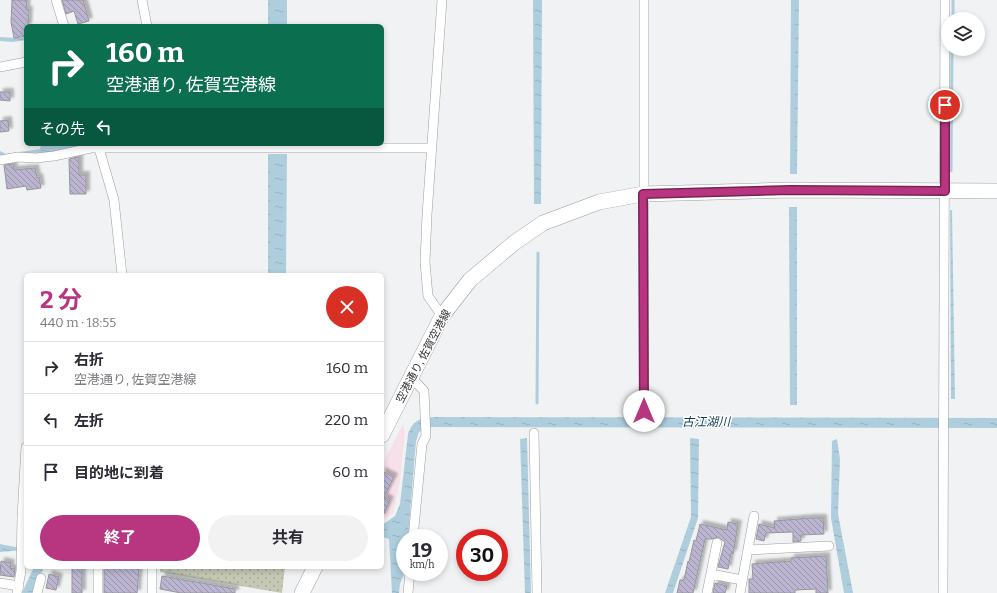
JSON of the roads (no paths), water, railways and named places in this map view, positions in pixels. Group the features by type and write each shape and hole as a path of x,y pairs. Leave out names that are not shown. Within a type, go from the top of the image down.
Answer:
{"main road":[{"name":"空港通り, 佐賀空港線","path":"384,431 442,316 470,280 514,243 543,223 599,202 643,194 790,190 997,191"},
{"path":"302,593 314,569"}],"street":[{"path":"56,0 63,24"},
{"path":"142,0 147,24"},
{"path":"442,0 431,148 425,262 428,296 442,316"},
{"path":"644,0 644,411"},
{"path":"943,593 945,0"},
{"path":"0,67 24,62"},
{"path":"0,160 18,157 36,158 54,156 98,146 431,148"},
{"path":"98,146 114,200 122,273"},
{"path":"411,377 424,391 426,412 426,436 422,444 414,529"},
{"path":"534,433 537,593"},
{"path":"0,583 18,590 21,570 24,482"},
{"path":"740,593 754,516"},
{"path":"707,593 717,543"},
{"path":"748,550 829,546"},
{"path":"98,569 98,593"},
{"path":"152,569 152,593"},
{"path":"711,574 742,580"},
{"path":"37,593 42,578"},
{"path":"408,593 409,581"}],"water":[{"path":"268,0 287,0 287,24 268,24"},
{"path":"533,0 542,0 541,204 534,204"},
{"path":"791,0 799,0 797,174 790,174"},
{"path":"0,37 24,37 24,40 13,42 0,41"},
{"path":"41,146 78,147 39,155 0,157 0,151 6,154 40,149"},
{"path":"268,154 287,154 286,273 268,273"},
{"path":"789,207 797,207 797,405 790,405"},
{"path":"950,210 952,210 955,399 951,399"},
{"name":"古江湖川","path":"434,417 997,418 997,428 428,427 419,432 416,441 409,529 396,529 396,581 401,581 399,593 392,593 389,539 384,538 384,524 395,516 400,504 408,434 412,425 424,418"},
{"path":"527,438 531,593 525,593 520,439"},
{"path":"690,438 699,439 698,518 673,593 665,593 691,517"},
{"path":"837,439 840,459 838,514 853,593 844,593 831,518 832,441"},
{"path":"0,544 24,547 24,550 0,552"},
{"path":"33,569 43,569 32,593 22,593"}],"waterway":[{"path":"953,0 953,12"},
{"path":"951,171 952,56"},
{"path":"537,403 538,253"}]}
